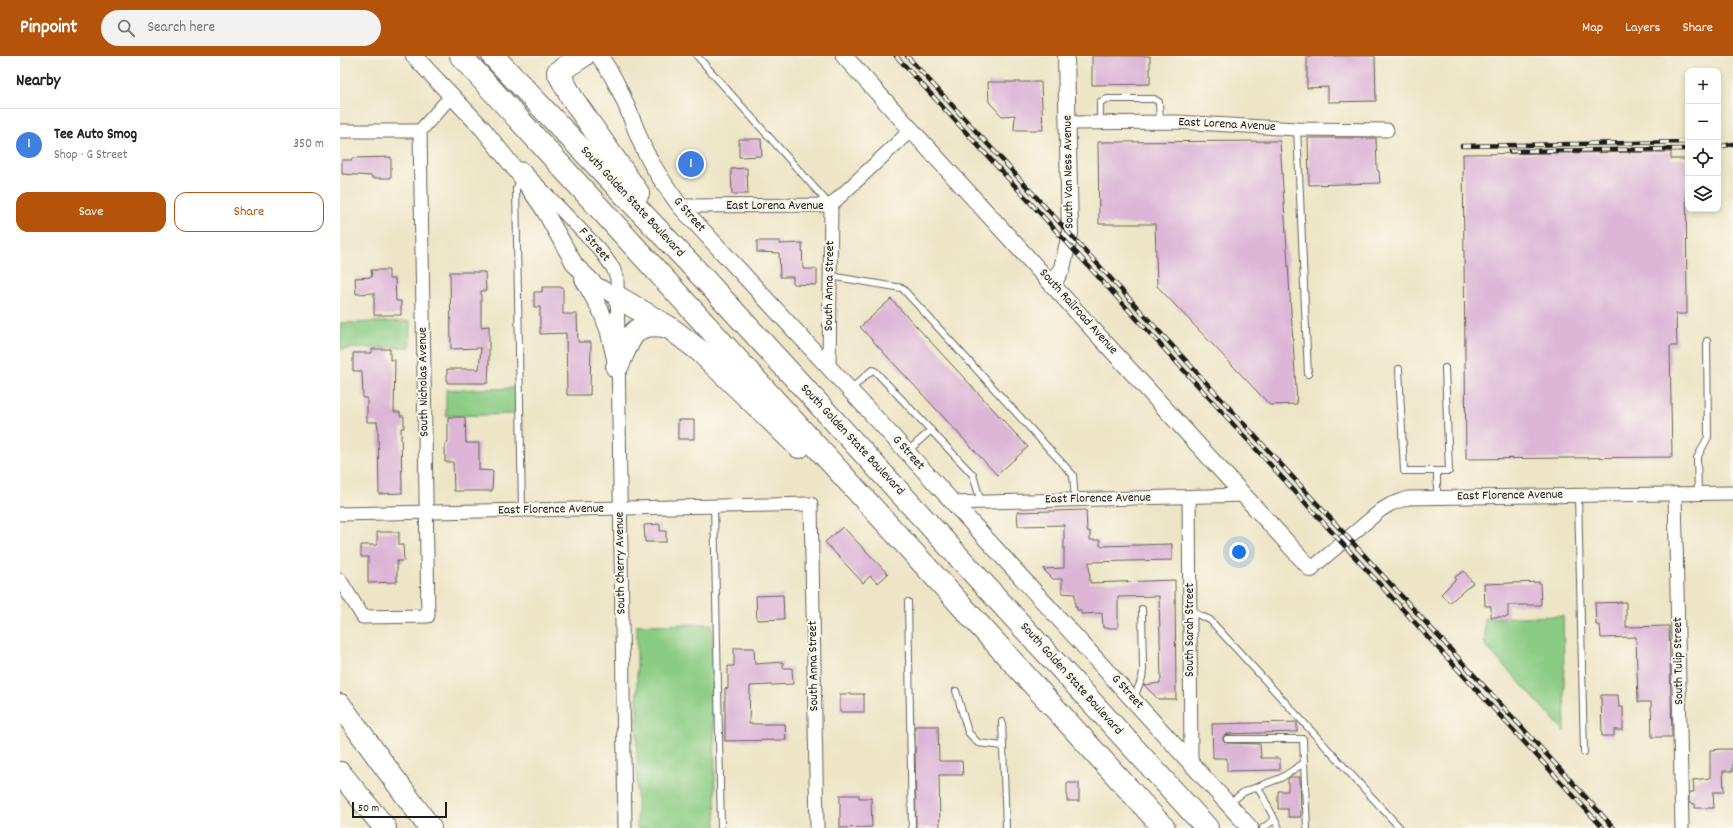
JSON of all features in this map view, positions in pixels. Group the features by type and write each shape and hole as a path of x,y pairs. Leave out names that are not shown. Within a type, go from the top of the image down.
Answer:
{"highway":[{"path":"461,56 1164,828"},
{"name":"South Golden State Boulevard","path":"493,56 695,269 1207,828"},
{"path":"583,56 557,64 572,98 626,176 695,269"},
{"path":"618,298 670,328 700,351 972,616"},
{"path":"617,367 630,339 639,328 648,324 654,324 670,328"},
{"path":"340,705 430,828"},
{"path":"340,773 385,828"}],"street":[{"name":"F Street","path":"414,56 608,260 617,278 618,298"},
{"name":"G Street","path":"599,56 615,79 648,155 680,206 1134,699 1250,828"},
{"name":"South Railroad Avenue","path":"844,56 1053,284 1311,570"},
{"name":"South Van Ness Avenue","path":"1053,284 1062,268 1070,234 1066,56"},
{"path":"340,132 420,131 452,95"},
{"name":"East Lorena Avenue","path":"1068,123 1160,122 1297,129 1387,130"},
{"name":"F Street","path":"483,129 522,178 543,208 575,265 592,282 618,298"},
{"name":"East Lorena Avenue","path":"680,206 831,205 911,130"},
{"name":"South Nicholas Avenue","path":"340,580 363,617 428,616 420,131"},
{"name":"South Anna Street","path":"829,368 831,205"},
{"path":"575,265 601,311 608,329 617,367"},
{"name":"South Cherry Avenue","path":"618,298 617,367 625,828"},
{"name":"East Florence Avenue","path":"1311,570 1364,524 1391,504 1408,498 1437,496 1733,493"},
{"name":"South Tulip Street","path":"1675,494 1682,828"},
{"name":"East Florence Avenue","path":"953,503 1244,495"},
{"name":"South Sarah Street","path":"1189,497 1191,763"},
{"name":"South Anna Street","path":"811,504 817,828"},
{"name":"East Florence Avenue","path":"340,514 811,504"}],"lane":[{"path":"697,56 831,205"},
{"path":"1100,123 1100,102 1106,99 1154,99 1159,102 1160,122"},
{"path":"1297,129 1308,374"},
{"path":"522,178 516,189 522,510"},
{"path":"830,276 902,288 1072,475 1075,500"},
{"path":"1698,494 1697,458 1708,437 1707,341"},
{"path":"1399,369 1404,471 1448,471 1445,368"},
{"path":"850,390 872,370 876,371 974,475 981,502"},
{"path":"907,452 931,430"},
{"path":"1436,470 1437,496"},
{"path":"1578,495 1584,752"},
{"path":"714,506 721,828"},
{"path":"908,602 912,828"},
{"path":"1134,699 1142,678 1143,670 1142,609"},
{"path":"1190,611 1210,620 1400,828"},
{"path":"956,691 968,732 978,744 1003,746"},
{"path":"1002,722 1006,828"},
{"path":"1227,739 1303,739 1307,828"},
{"path":"1228,804 1244,792 1281,778 1304,763"},
{"path":"1258,787 1279,828"},
{"path":"1263,828 1274,820"}],"green space":[{"path":"410,321 410,347 340,349 340,323"},
{"path":"518,388 518,414 446,416 446,390"},
{"path":"1563,616 1565,732 1485,645 1484,618"},
{"path":"712,624 716,828 637,828 637,625"}],"building":[{"path":"1092,56 1150,56 1150,84 1092,85"},
{"path":"1307,56 1375,56 1376,101 1328,102 1328,87 1307,88"},
{"path":"988,82 1041,82 1043,130 1014,130 1015,115 1002,116 989,102"},
{"path":"1308,138 1376,138 1377,170 1379,171 1380,183 1309,185"},
{"path":"739,139 761,139 762,156 739,157"},
{"path":"1280,141 1297,404 1270,405 1157,286 1155,224 1099,224 1098,142"},
{"path":"1671,152 1671,159 1685,159 1687,314 1676,314 1677,346 1670,346 1672,457 1466,459 1463,154"},
{"path":"391,157 391,178 372,178 372,176 342,174 342,160 352,160 352,158"},
{"path":"747,168 748,194 732,194 731,169"},
{"path":"757,241 780,241 780,244 802,243 803,269 817,269 817,285 793,284 793,277 780,277 779,253 757,252"},
{"path":"371,270 389,270 389,279 395,279 396,301 401,301 401,315 374,315 374,293 356,294 355,278 372,277"},
{"path":"450,272 485,272 486,291 481,291 481,327 489,326 488,383 447,383 447,369 479,369 481,348 451,349"},
{"path":"542,287 563,287 563,314 577,314 578,342 591,342 590,395 567,395 566,333 540,334 540,307 534,307 534,292 542,292"},
{"path":"891,299 1028,447 997,475 860,327"},
{"path":"372,349 390,349 390,360 395,360 394,412 400,412 400,416 404,416 404,428 401,428 402,493 379,494 377,422 367,422 367,398 363,398 362,371 353,371 353,353 372,353"},
{"path":"448,417 465,417 466,443 479,443 479,470 493,471 492,491 454,491 453,462 445,462 445,443 448,443"},
{"path":"678,420 694,420 694,439 678,439"},
{"path":"1086,510 1087,531 1090,531 1090,540 1100,540 1100,546 1172,544 1172,560 1089,562 1090,583 1175,580 1176,699 1158,699 1144,685 1160,683 1161,680 1159,596 1118,597 1118,628 1103,628 1102,613 1081,614 1081,610 1077,610 1077,607 1075,607 1075,594 1062,593 1062,579 1053,579 1043,569 1064,568 1064,525 1018,526 1017,512"},
{"path":"660,524 660,531 666,531 666,542 645,542 644,525"},
{"path":"843,527 888,574 878,583 870,576 863,583 825,542"},
{"path":"377,532 399,532 399,545 403,545 404,561 397,561 397,582 368,583 368,557 361,557 361,545 377,545"},
{"path":"1464,571 1473,583 1449,603 1441,594 1456,579 1455,577"},
{"path":"1540,582 1541,605 1508,605 1508,617 1491,617 1491,606 1485,606 1484,584"},
{"path":"783,595 784,619 757,620 756,596"},
{"path":"1626,602 1626,627 1669,626 1672,737 1652,737 1651,702 1638,702 1636,637 1601,638 1600,625 1596,625 1595,603"},
{"path":"734,648 754,648 755,664 783,662 783,668 792,668 793,684 750,686 749,724 785,724 786,740 725,741 725,688 728,689 728,666 734,666"},
{"path":"840,694 864,694 864,712 840,712"},
{"path":"1601,695 1618,695 1619,707 1623,707 1623,730 1614,730 1614,736 1602,736"},
{"path":"1297,722 1297,732 1227,734 1223,737 1223,741 1227,743 1260,744 1261,758 1280,758 1280,770 1227,771 1227,758 1213,758 1212,724"},
{"path":"915,726 938,726 939,761 962,761 963,775 939,775 940,828 916,828"},
{"path":"1733,749 1733,771 1723,771 1724,792 1713,792 1714,808 1695,808 1695,804 1689,803 1689,792 1694,792 1693,780 1710,778 1710,750"},
{"path":"1291,777 1300,777 1301,817 1288,817 1288,809 1278,809 1278,791 1288,791 1288,779"},
{"path":"1067,783 1079,783 1079,801 1067,801"},
{"path":"840,795 859,795 859,798 871,798 872,827 840,828"}],"railway":[{"path":"896,56 1603,828"},
{"path":"907,56 1614,828"},
{"path":"1462,146 1685,142"},
{"path":"1721,146 1733,144"},
{"path":"1510,151 1685,149"}],"place":[{"name":"Tee Auto Smog","path":"691,164"}]}
